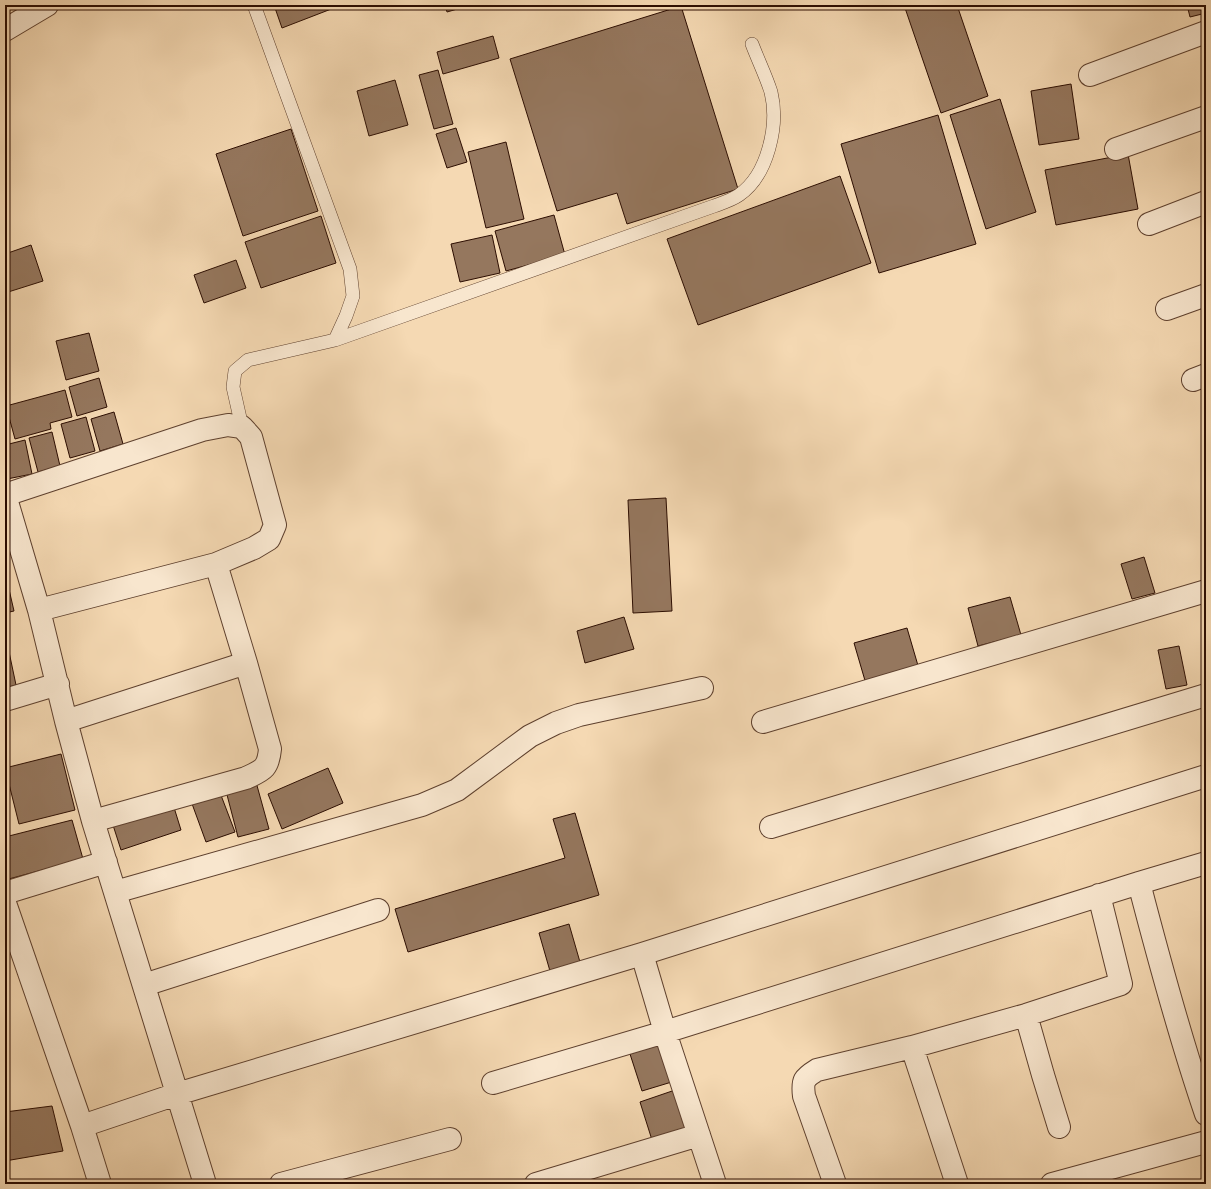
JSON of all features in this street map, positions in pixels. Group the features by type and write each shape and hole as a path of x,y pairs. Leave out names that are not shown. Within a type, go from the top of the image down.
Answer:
{"street":[{"path":"5,30 47,5"},
{"path":"1090,75 1206,32"},
{"path":"1116,149 1206,117"},
{"path":"1149,224 1206,202"},
{"path":"1167,309 1206,295"},
{"path":"39,610 216,564 254,548 269,538 275,525 251,438 242,427 228,425 202,430 5,495 39,610 66,721 93,821 204,1184"},
{"path":"93,821 246,778 261,771 269,761 270,749 216,564"},
{"path":"763,722 1206,591"},
{"path":"66,721 246,663"},
{"path":"5,700 58,684"},
{"path":"115,892 422,805 457,790 530,736 556,723 578,715 702,688"},
{"path":"771,827 1206,695"},
{"path":"82,1126 177,1094 642,954 1206,776"},
{"path":"5,893 106,862"},
{"path":"493,1083 665,1032 1139,882 1206,863"},
{"path":"1139,882 1162,969 1197,1057 1206,1114"},
{"path":"835,1184 804,1096 803,1084 806,1076 817,1070 912,1047 1026,1015 1121,984 1099,895"},
{"path":"5,903 82,1126 100,1184"},
{"path":"144,985 378,910"},
{"path":"642,954 665,1032 715,1184"},
{"path":"1026,1015 1059,1127"},
{"path":"912,1047 957,1184"},
{"path":"536,1184 699,1135"},
{"path":"281,1184 450,1139"},
{"path":"1052,1184 1206,1142"}],"lane":[{"path":"254,5 350,269 353,296 335,340"},
{"path":"242,427 233,387 235,371 248,360 335,340 707,209 739,195 756,180 767,157 774,118 771,93 752,44"}],"building":[{"path":"274,5 338,5 339,6 282,28"},
{"path":"445,5 471,5 447,12"},
{"path":"904,5 957,5 988,96 941,113"},
{"path":"1187,5 1206,5 1206,13 1190,17"},
{"path":"681,6 738,189 627,224 617,193 557,211 510,59"},
{"path":"493,36 499,58 443,74 437,52"},
{"path":"438,70 453,124 434,129 419,75"},
{"path":"395,80 408,125 369,136 357,91"},
{"path":"1071,84 1079,139 1039,145 1031,91"},
{"path":"1000,99 1036,212 986,229 950,115"},
{"path":"938,115 976,244 879,273 841,144"},
{"path":"456,128 467,162 447,168 436,134"},
{"path":"291,129 318,211 243,236 216,154"},
{"path":"506,142 524,219 486,228 468,152"},
{"path":"1128,154 1138,209 1056,225 1045,170"},
{"path":"840,176 871,263 698,325 667,239"},
{"path":"554,215 565,255 506,271 495,231"},
{"path":"321,216 336,263 261,288 245,242"},
{"path":"492,235 500,273 460,282 451,244"},
{"path":"31,245 43,281 5,293 5,254"},
{"path":"236,260 246,288 204,303 194,275"},
{"path":"89,333 99,371 66,380 56,341"},
{"path":"99,378 107,407 77,416 69,387"},
{"path":"65,390 72,417 50,423 51,429 15,439 6,406"},
{"path":"114,412 123,444 100,451 91,419"},
{"path":"86,417 95,451 70,458 61,424"},
{"path":"52,432 60,466 38,472 29,438"},
{"path":"25,440 32,474 7,479 5,471 5,445"},
{"path":"666,498 672,611 633,613 628,500"},
{"path":"1144,557 1155,593 1132,599 1121,564"},
{"path":"5,572 14,611 5,613"},
{"path":"1010,597 1021,635 978,646 968,608"},
{"path":"624,617 634,649 585,663 577,631"},
{"path":"907,628 919,669 866,684 854,643"},
{"path":"1179,646 1187,685 1166,689 1158,650"},
{"path":"5,647 8,647 16,685 5,688"},
{"path":"61,754 75,810 19,824 5,768"},
{"path":"328,768 343,803 282,829 268,794"},
{"path":"256,782 269,829 238,837 226,791"},
{"path":"219,790 235,832 206,842 191,801"},
{"path":"172,801 181,830 121,850 112,822"},
{"path":"575,813 599,895 408,952 395,909 565,858 553,819"},
{"path":"72,820 83,859 5,880 5,837"},
{"path":"569,924 582,969 552,978 539,933"},
{"path":"663,1043 675,1081 642,1091 630,1054"},
{"path":"678,1089 690,1128 652,1140 640,1102"},
{"path":"52,1106 63,1151 5,1161 5,1112"},
{"path":"87,1179 88,1184 72,1184"}]}
